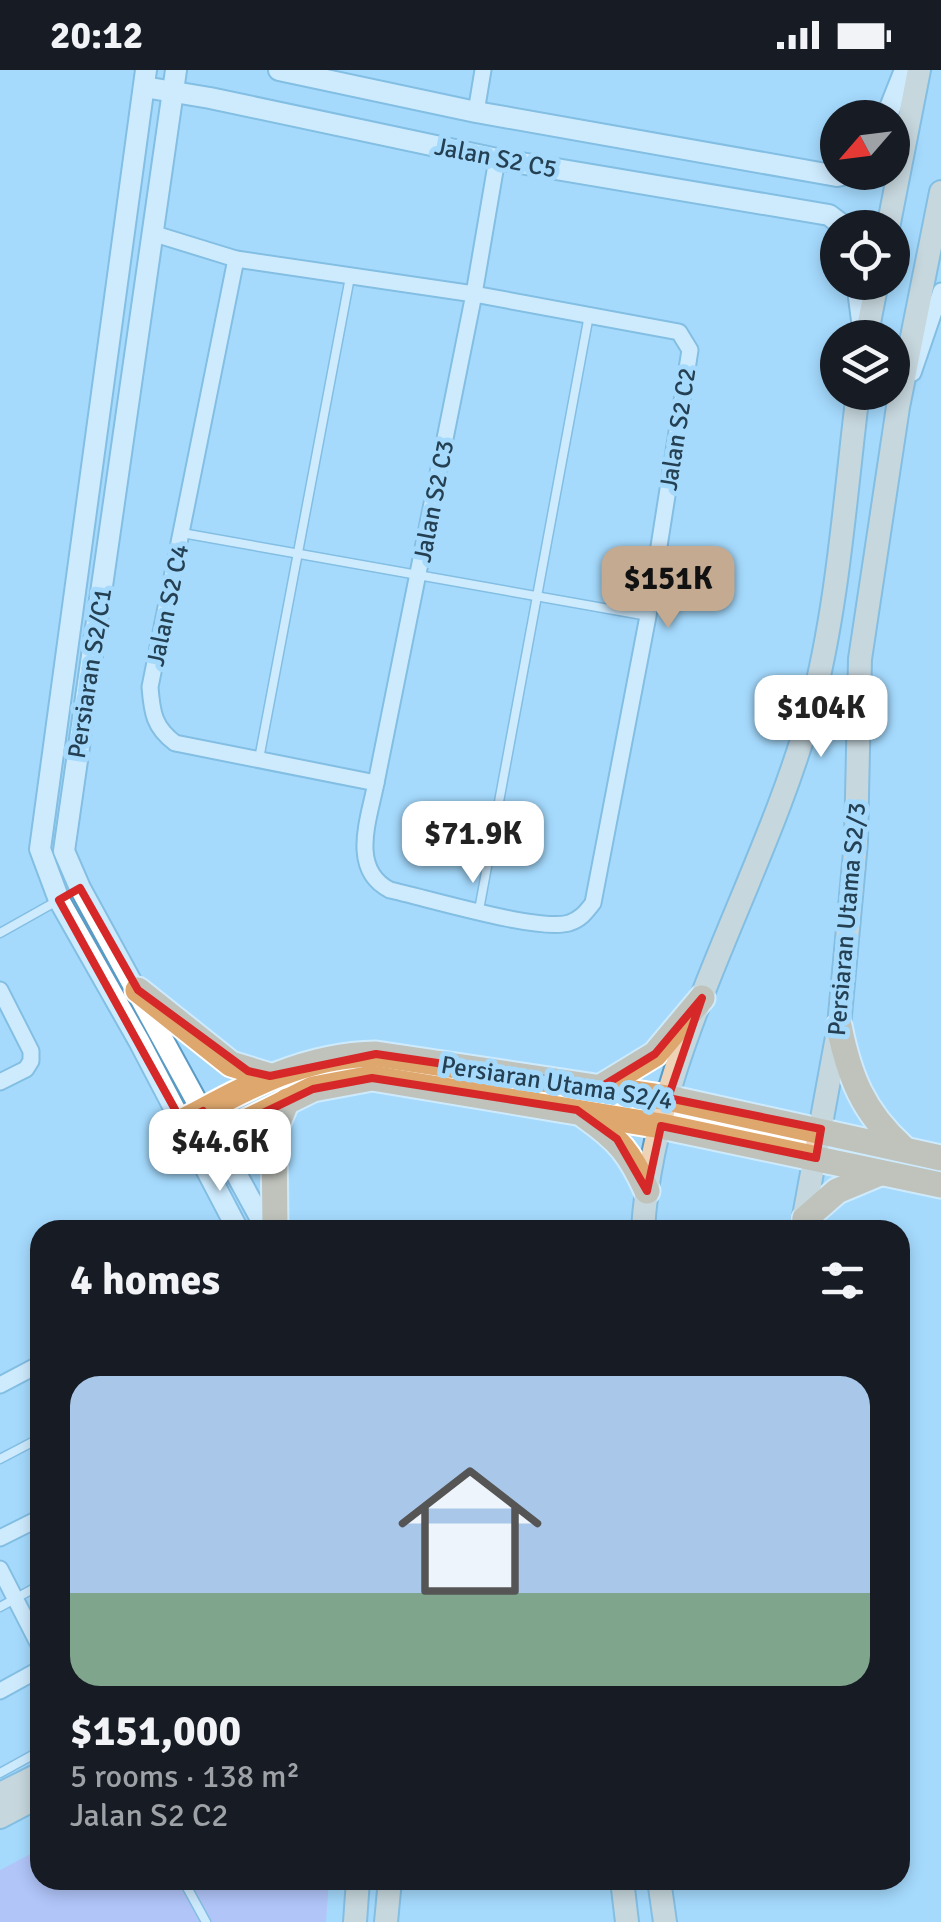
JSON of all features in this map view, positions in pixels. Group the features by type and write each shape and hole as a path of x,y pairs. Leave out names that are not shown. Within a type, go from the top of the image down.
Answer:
{"main road":[{"path":"892,210 919,70"},
{"name":"Persiaran Utama S2/3","path":"910,347 941,192"},
{"path":"644,1220 646,1191 668,1098 811,709 828,626 856,410"},
{"name":"Persiaran Utama S2/3","path":"803,1220 839,1026 856,842 860,659 898,410"},
{"path":"138,990 231,1064 270,1076"},
{"path":"601,1087 655,1054 702,998"},
{"path":"839,1026 847,1066 861,1099 881,1128 907,1151"},
{"name":"Persiaran Utama S2/4","path":"193,1116 270,1076 308,1062 376,1054 668,1098 941,1158"},
{"name":"Persiaran Utama S2/4","path":"206,1141 286,1101 340,1081 372,1078 577,1110 941,1185"},
{"path":"275,1220 274,1132 286,1101"},
{"path":"577,1110 617,1138 646,1191"},
{"path":"806,1220 838,1191 880,1173"},
{"path":"0,1794 30,1779"},
{"path":"0,1816 30,1801"},
{"path":"355,1922 357,1890"},
{"path":"386,1922 389,1890"},
{"path":"623,1890 627,1922"},
{"path":"660,1890 665,1922"}],"street":[{"name":"Persiaran S2/C1","path":"176,70 64,836 68,864 138,990 193,1116 260,1220"},
{"name":"Jalan S2 C5","path":"278,70 476,112 820,173"},
{"path":"476,112 483,70"},
{"path":"893,100 905,70"},
{"name":"Persiaran S2/C1","path":"145,79 40,849 48,878 60,900 193,1116"},
{"name":"Jalan S2 C5","path":"145,79 173,92 497,159 820,213"},
{"name":"Jalan S2 C3","path":"365,842 474,294 497,159"},
{"name":"Jalan S2 C2","path":"154,234 236,259 474,294 679,332 690,350 648,616 593,903 583,916 568,924 536,924 390,890 377,883 368,870 365,842"},
{"name":"Jalan S2 C4","path":"236,259 150,687 152,715 161,732 175,742 376,783"},
{"path":"910,379 941,291"},
{"path":"60,900 80,888"},
{"path":"0,1082 26,1069 32,1061 31,1051 2,998"},
{"name":"Persiaran S2/C1","path":"206,1141 234,1220"},
{"path":"0,1385 30,1369"},
{"path":"0,1538 30,1523"},
{"path":"0,1569 8,1603 30,1633"},
{"path":"0,1691 30,1675"}],"lane":[{"path":"260,760 351,276"},
{"path":"479,910 589,315"},
{"path":"182,533 648,616"},
{"path":"0,933 60,900"},
{"path":"0,1459 30,1443"},
{"path":"8,1603 30,1591"},
{"path":"0,1773 30,1756"},
{"path":"188,1890 206,1922"}],"highlighted area":[{"path":"80,888 138,990 248,1071 270,1076 376,1054 601,1087 655,1054 702,998 668,1098 821,1129 816,1158 661,1126 647,1191 617,1139 577,1110 372,1078 313,1089 217,1135 203,1111 182,1122 59,900"}],"shaded area":[{"path":"30,1854 30,1890 328,1890 326,1922 0,1922 0,1870"}]}
